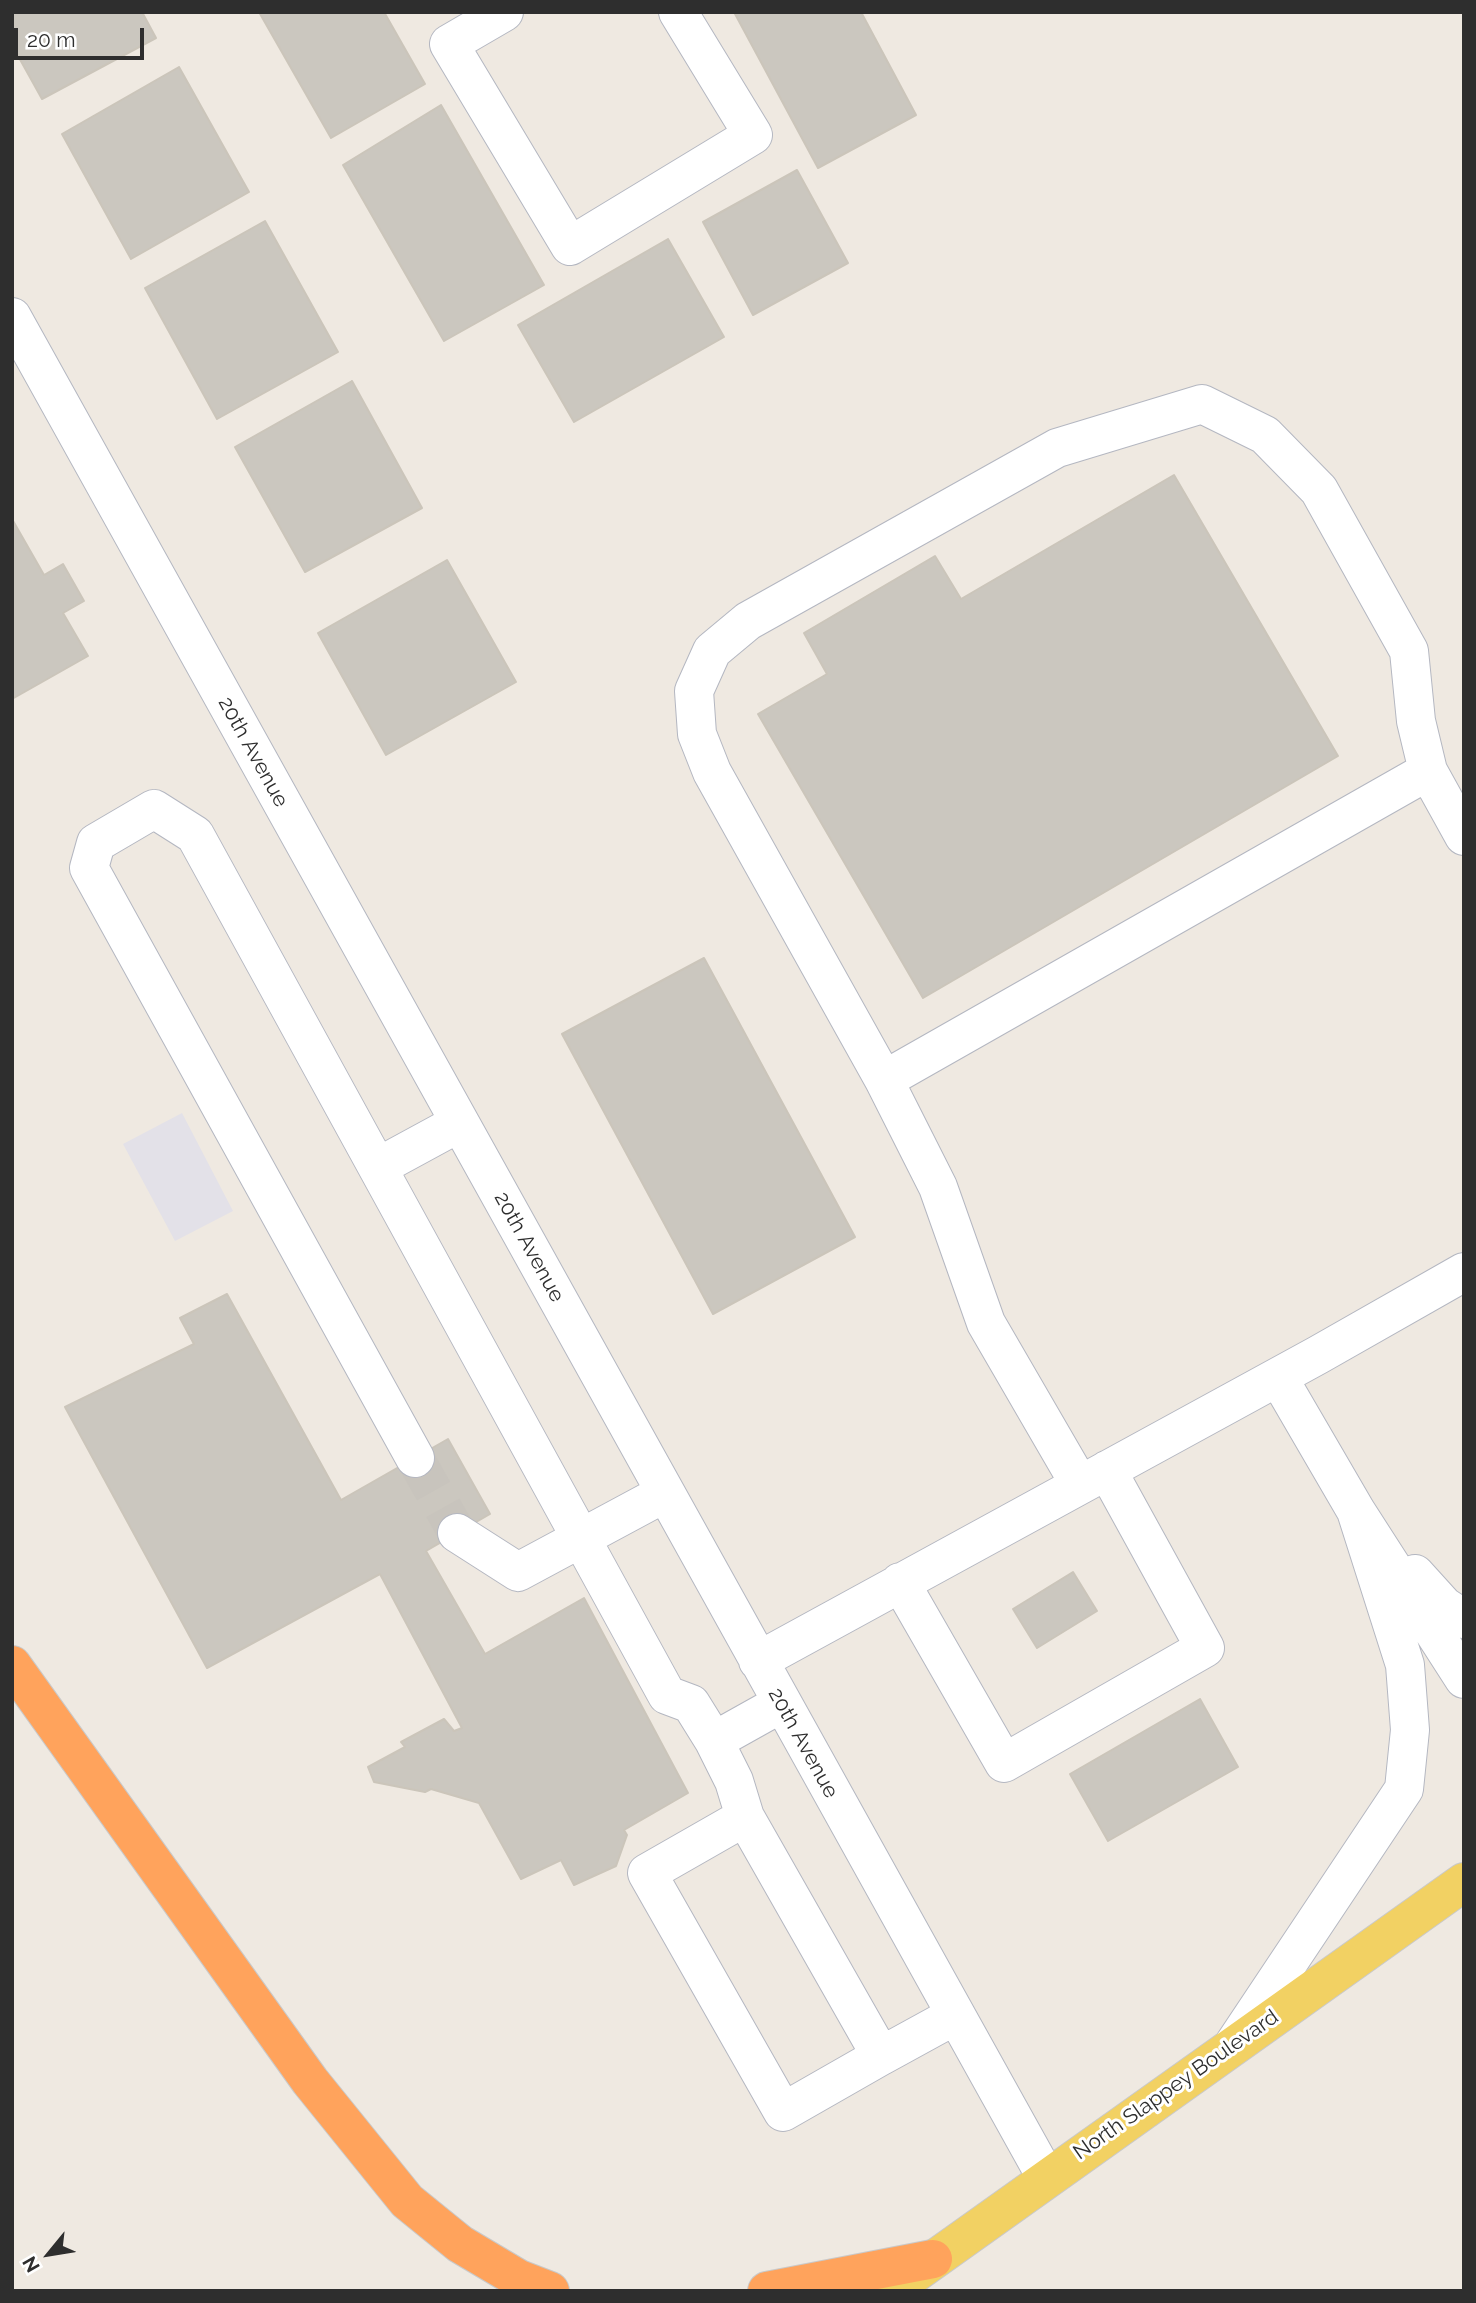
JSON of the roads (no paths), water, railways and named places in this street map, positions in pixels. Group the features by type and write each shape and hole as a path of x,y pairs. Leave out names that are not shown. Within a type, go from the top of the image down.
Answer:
{"highway":[{"path":"12,1665 310,2081 407,2201 460,2244 519,2279 550,2291"},
{"path":"767,2291 905,2280"}],"main road":[{"name":"North Slappey Boulevard","path":"905,2280 1046,2177 1464,1882"}],"street":[{"path":"501,13 449,44 570,246 752,135 678,12"},
{"name":"20th Avenue","path":"12,317 954,2016 1046,2177"},
{"path":"900,1582 1004,1763 1205,1648 1093,1477 986,1322 938,1187 884,1080 712,772 698,734 694,691 712,651 748,621 1057,448 1202,404 1265,435 1319,490 1409,651 1416,721 1428,771 1464,836"},
{"path":"884,1080 1428,771"},
{"path":"415,1458 89,868 96,843 154,809 195,835 667,1695 691,1704 714,1741 734,1781 745,1817 881,2056"},
{"path":"377,1167 459,1122"},
{"path":"758,1661 1278,1377 1464,1272"},
{"path":"1278,1377 1356,1511 1464,1679"},
{"path":"457,1533 518,1572 665,1493"},
{"path":"1356,1511 1444,1606 1464,1619"},
{"path":"1234,2045 1404,1789 1410,1730 1405,1665 1356,1511"},
{"path":"714,1741 782,1703"},
{"path":"745,1817 647,1873 783,2112 954,2016"}],"tunnel":[{"path":"415,1458 457,1533"}]}
